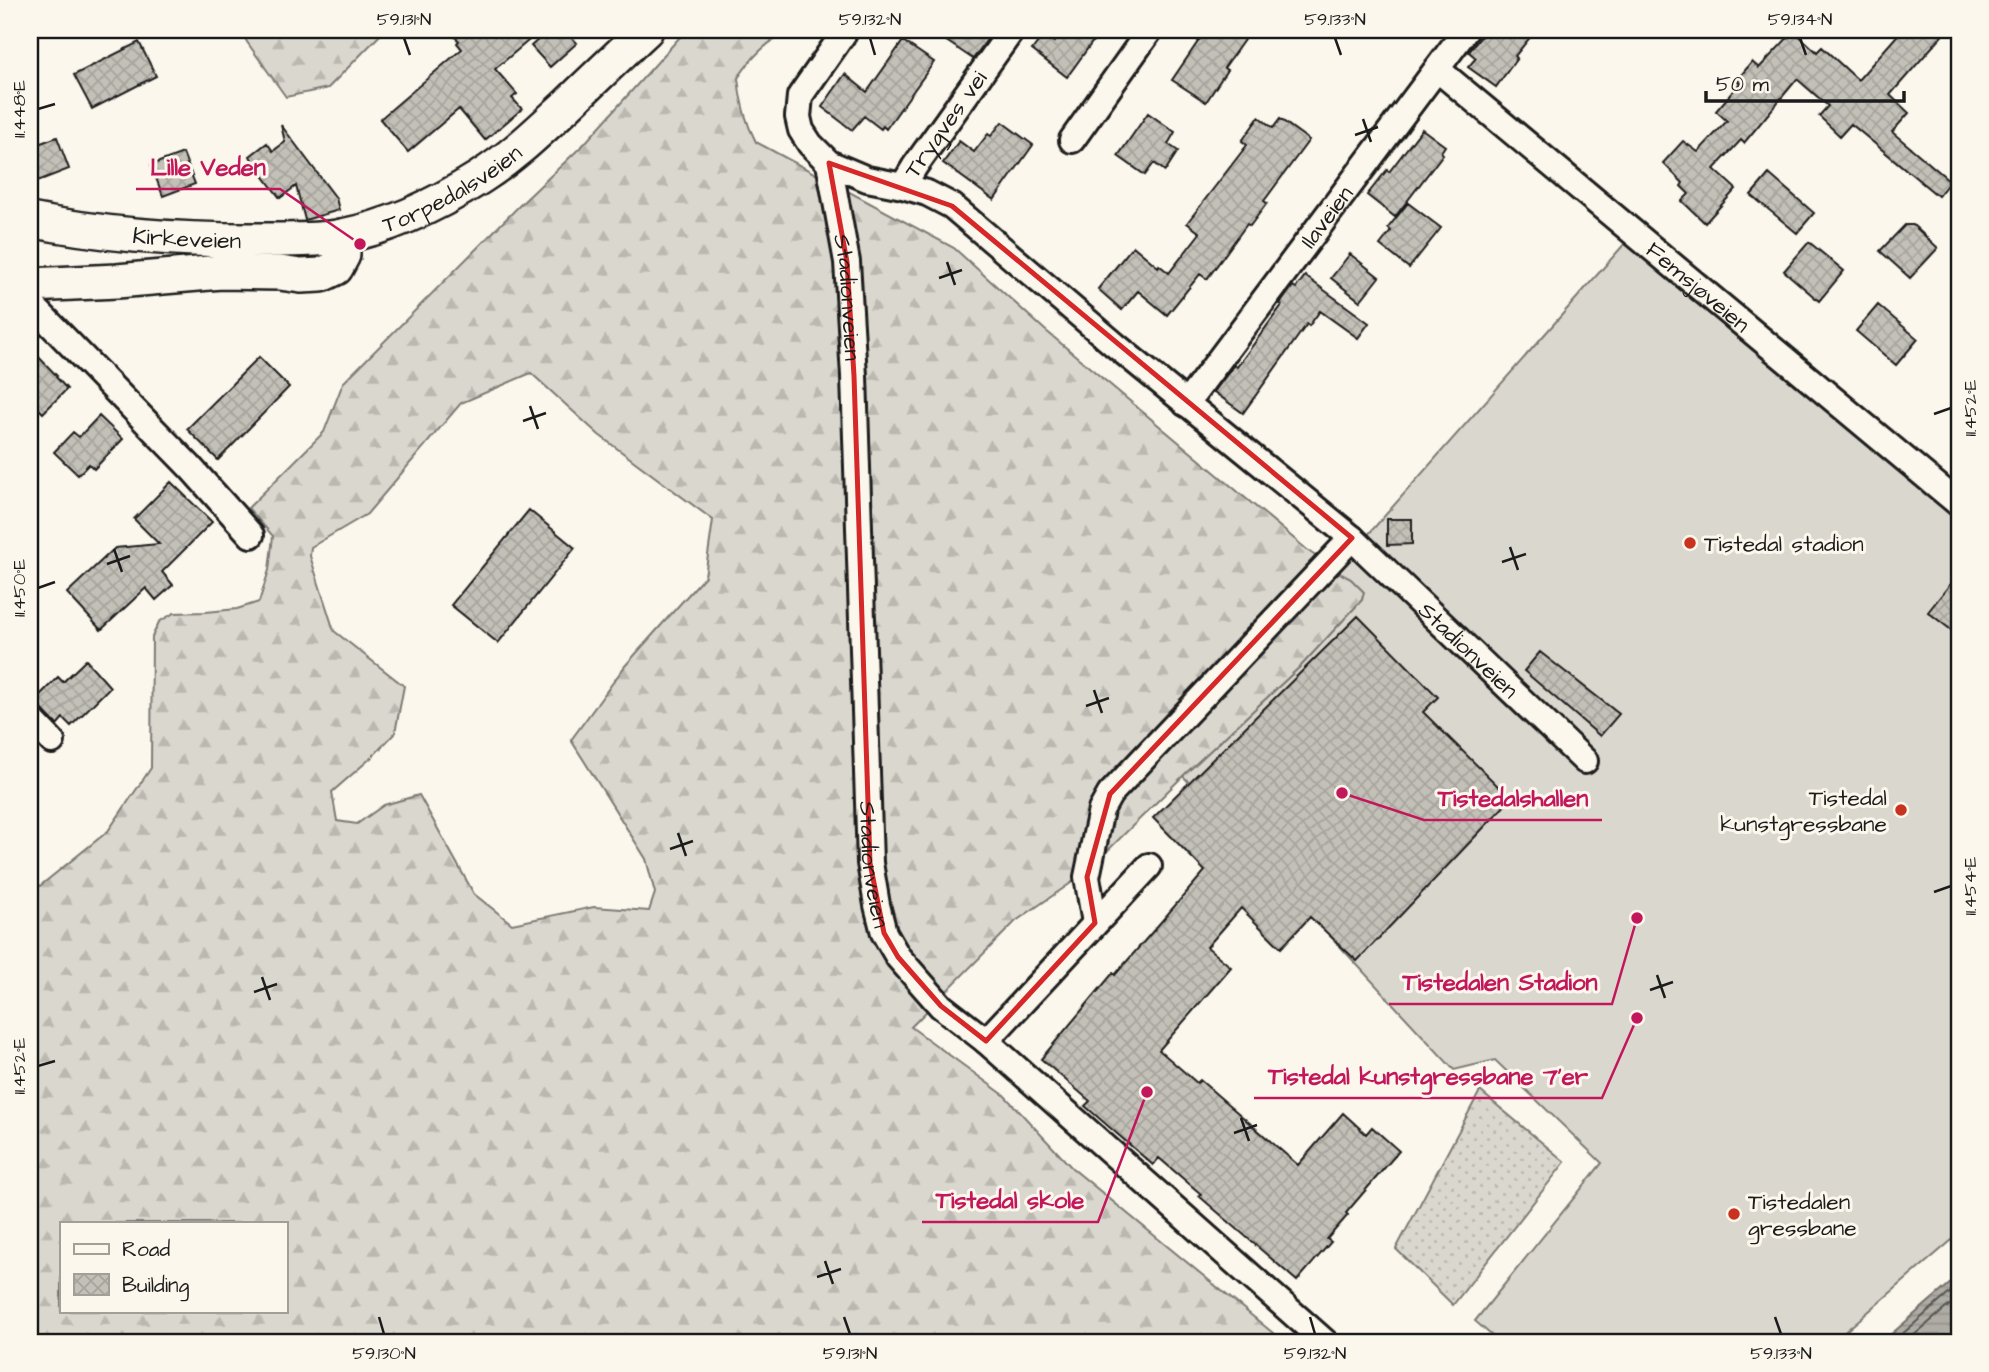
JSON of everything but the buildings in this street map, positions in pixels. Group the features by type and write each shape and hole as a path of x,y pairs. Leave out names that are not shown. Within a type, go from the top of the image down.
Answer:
{"main road":[{"name":"Torpedalsveien","path":"342,236 408,215 478,179 527,142 646,30"},
{"name":"Kirkeveien","path":"30,220 79,229 152,236 240,240 342,236"},
{"path":"30,285 220,272 321,275 336,268 343,255 342,236"}],"street":[{"path":"828,163 800,130 800,96 846,30"},
{"name":"Trygves vei","path":"903,186 1012,30"},
{"path":"1072,140 1150,30"},
{"name":"Ilaveien","path":"1186,404 1466,30"},
{"name":"Femsjøveien","path":"1437,69 1959,504"},
{"name":"Stadionveien","path":"828,163 867,179 927,193 952,206 1046,288 1352,538 1586,761"},
{"name":"Stadionveien","path":"828,163 847,262 859,498 870,863 884,933 898,957 941,1006 986,1041 1325,1342"},
{"path":"30,303 190,467 251,536"},
{"path":"1095,923 1087,877 1101,810 1110,794 1352,538"},
{"path":"30,718 52,741"},
{"path":"986,1041 1149,866"}],"highlighted area":[{"path":"829,163 952,206 1352,538 1110,794 1087,877 1095,923 986,1041 941,1006 898,957 884,933 870,863 854,376 847,262"}],"green space":[{"path":"241,30 385,30 328,88 286,97"},
{"path":"689,30 791,30 761,50 738,78 744,111 756,142 954,248 1045,330 1311,553 1351,579 1364,592 1362,600 1302,665 1183,776 1084,874 1016,921 911,1027 1004,1095 1072,1168 1284,1342 30,1342 30,894 108,831 151,768 152,637 159,622 174,613 237,609 259,602 269,570 273,536 248,508 324,432 343,383 585,143","holes":["531,373 599,435 713,520 705,576 625,666 571,740 646,859 655,893 649,911 594,907 512,924 474,894 419,795 384,805 357,824 337,821 332,792 395,733 404,686 334,631 310,556 311,547 367,514 461,403"]},
{"path":"1627,241 1959,518 1959,1234 1833,1342 1499,1342 1475,1321 1602,1163 1495,1060 1454,1070 1183,776 1302,665 1362,600 1364,592 1351,579 1336,571"},
{"path":"1480,1091 1565,1162 1453,1305 1396,1249"}],"water":[{"path":"1959,1276 1959,1342 1882,1342"}],"place":[{"name":"Lille Veden","path":"360,244"},
{"name":"Tistedal stadion","path":"1690,543"},
{"name":"Tistedalshallen","path":"1342,793"},
{"name":"Tistedal kunstgressbane","path":"1901,810"},
{"name":"Tistedalen Stadion","path":"1637,918"},
{"name":"Tistedal kunstgressbane 7'er","path":"1637,1018"},
{"name":"Tistedal skole","path":"1147,1092"},
{"name":"Tistedalen gressbane","path":"1734,1214"}]}
